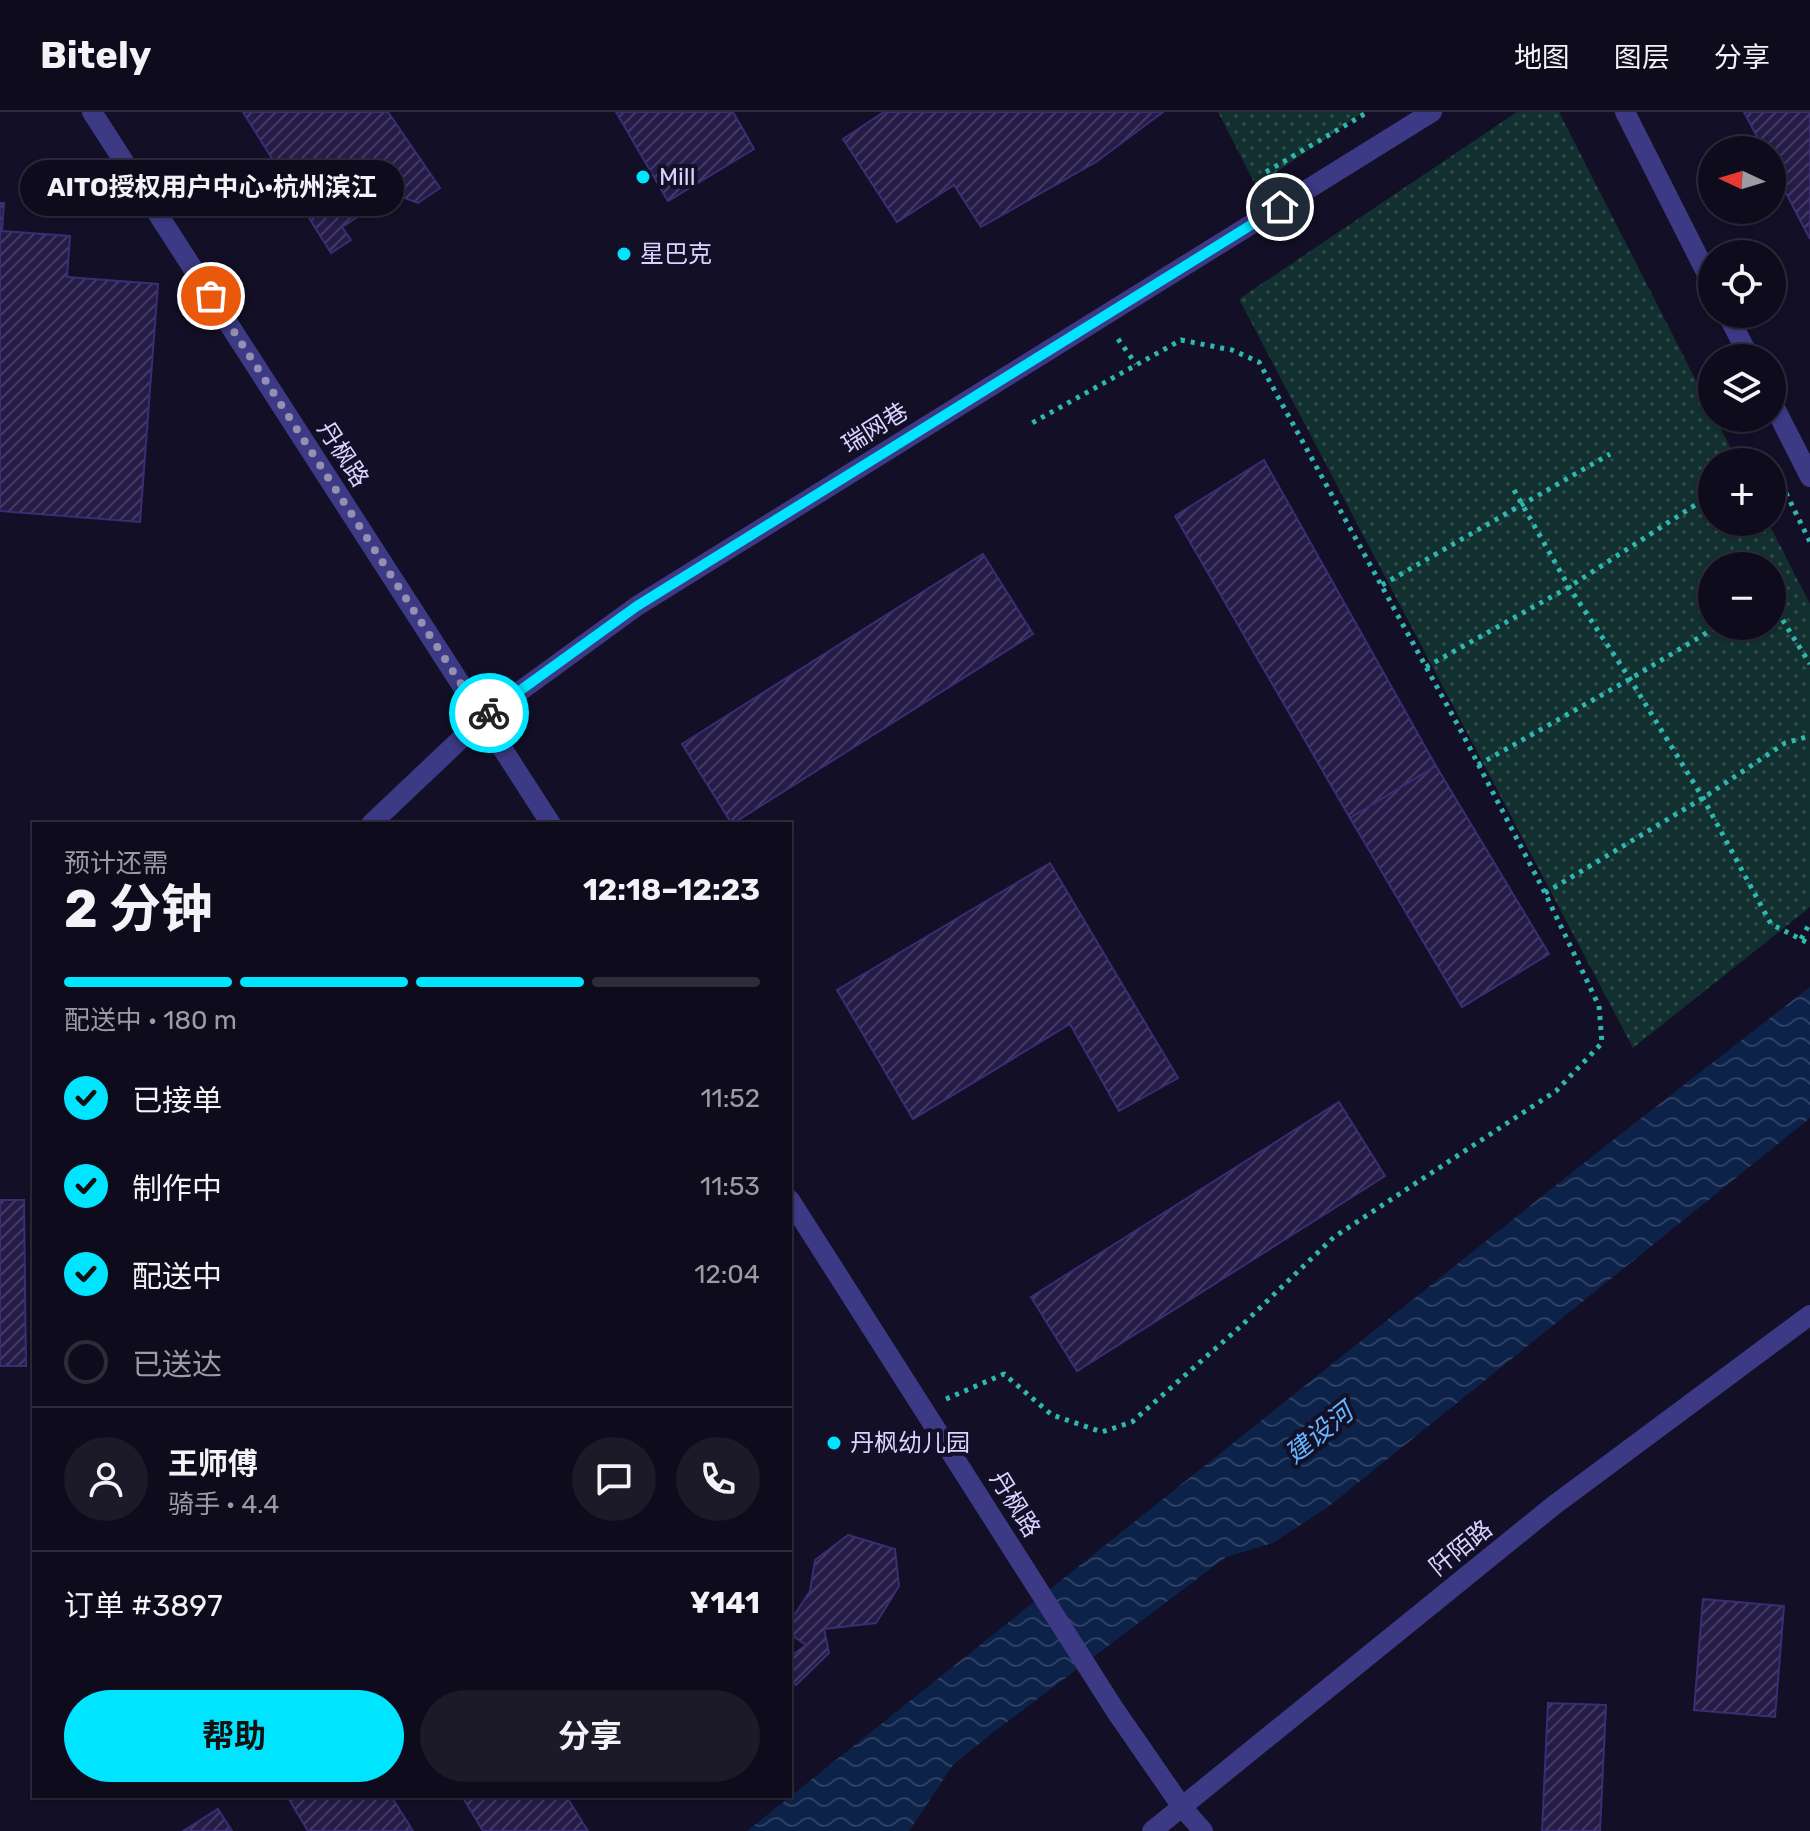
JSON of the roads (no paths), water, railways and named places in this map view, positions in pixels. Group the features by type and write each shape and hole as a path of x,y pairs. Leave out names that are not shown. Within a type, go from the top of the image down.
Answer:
{"street":[{"name":"丹枫路","path":"92,112 550,822"},
{"name":"瑞网巷","path":"373,822 483,718 637,606 1432,112"},
{"path":"1625,112 1698,256"},
{"path":"1786,430 1810,477"},
{"name":"丹枫路","path":"792,1203 1115,1710 1182,1807 1203,1831"},
{"name":"阡陌路","path":"1152,1831 1553,1506 1810,1315"}],"water":[{"name":"建设河","path":"1810,987 1810,1118 1328,1507 1273,1543 1226,1557 995,1731 953,1765 909,1831 747,1831 792,1798 1604,1147"}],"place":[{"name":"Mill","path":"643,177"},
{"name":"星巴克","path":"624,254"},
{"name":"AITO授权用户中心·杭州滨江","path":"211,296"},
{"name":"丹枫幼儿园","path":"834,1443"}]}
